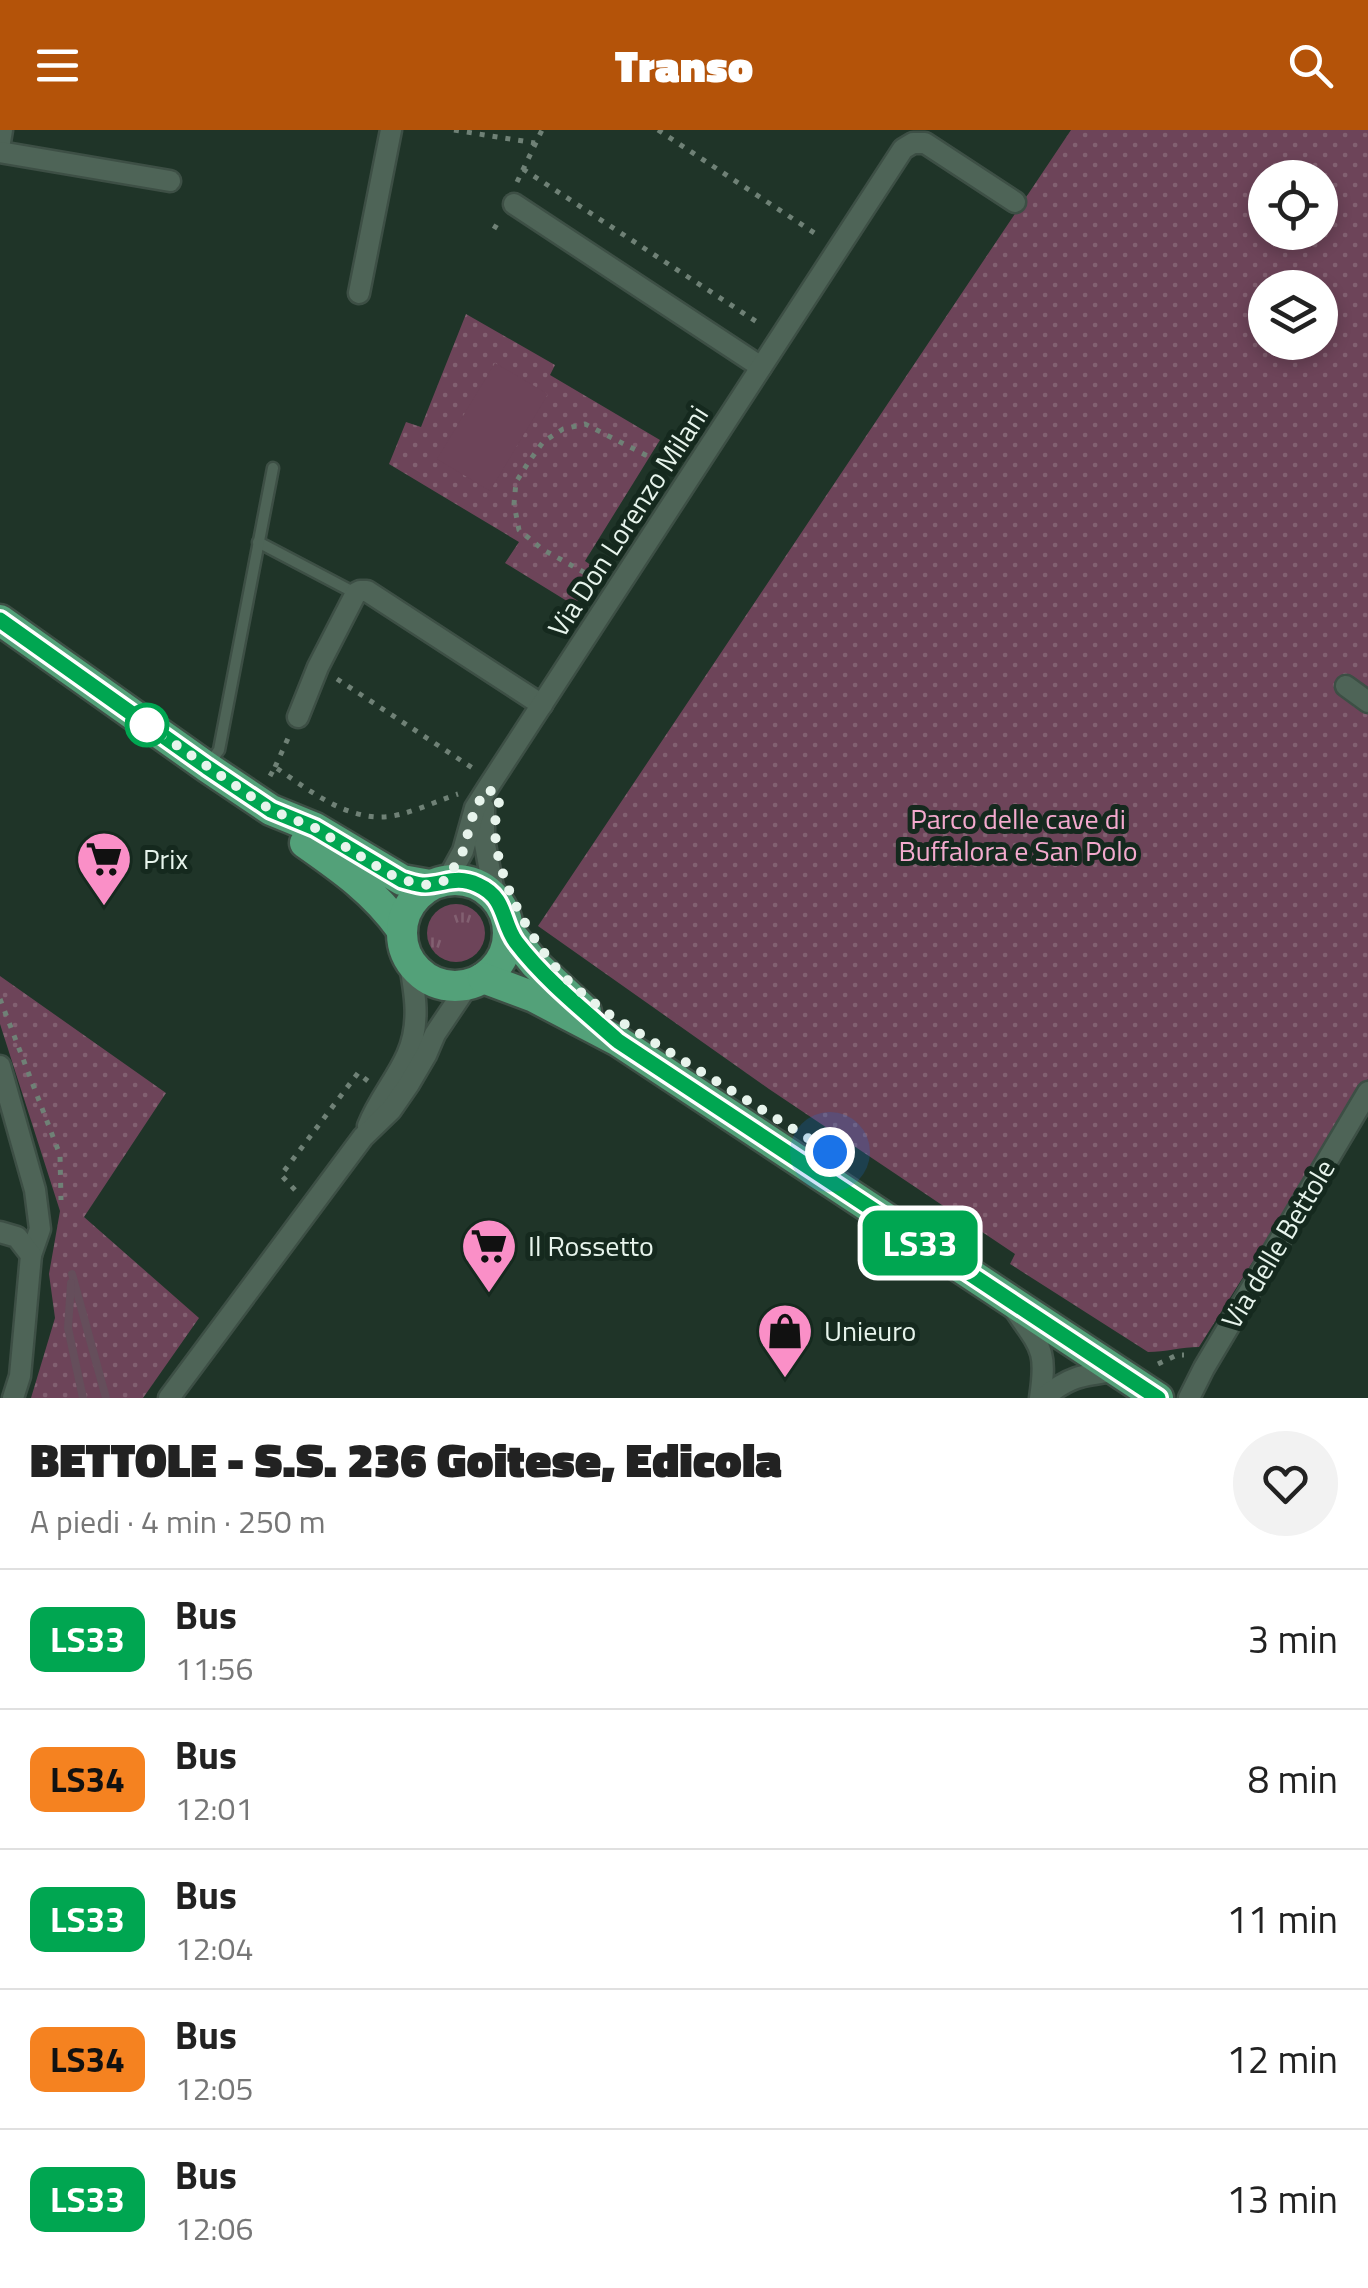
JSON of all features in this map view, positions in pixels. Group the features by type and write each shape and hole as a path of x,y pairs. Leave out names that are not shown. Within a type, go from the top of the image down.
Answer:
{"main road":[{"path":"0,620 271,810 304,841 362,884 401,929"},
{"path":"271,810 315,828 402,880 416,884 473,883 485,889 505,914 508,943 499,963 476,981"},
{"path":"438,882 419,893 404,916 402,940 415,969 446,985 476,981 534,998 618,1041 1158,1398"},
{"path":"509,932 542,971 618,1041"}],"street":[{"path":"0,142 2,130"},
{"path":"359,293 392,130"},
{"name":"Via Don Lorenzo Milani","path":"438,882 463,851 478,787 542,705 903,149 913,143 925,143 1015,202"},
{"path":"0,152 170,181"},
{"path":"514,204 761,367"},
{"path":"298,717 318,666 360,591 542,705"},
{"path":"1346,686 1368,702"},
{"path":"478,787 495,898"},
{"path":"363,1136 412,1041 416,997 408,960"},
{"path":"170,1398 363,1136 390,1110 409,1084 445,1017 476,981"},
{"path":"0,1066 35,1190 40,1229 32,1255 20,1376 14,1398"},
{"name":"Via delle Bettole","path":"1189,1398 1368,1092"},
{"path":"0,1232 16,1237 32,1255"},
{"path":"1008,1300 1042,1350 1041,1398"},
{"path":"1041,1398 1062,1382 1115,1371"}],"lane":[{"path":"207,767 218,750 272,468"},
{"path":"258,542 356,593"}],"path":[{"path":"454,130 536,143"},
{"path":"658,130 838,248"},
{"path":"524,168 760,324"},
{"path":"616,591 519,530 514,504 516,482 528,463 543,442 563,429 585,424 689,478"},
{"path":"318,666 476,770 478,787"},
{"path":"275,768 298,717"},
{"path":"285,1203 296,1188 281,1175 358,1073 371,1084 380,1070"},
{"path":"1153,1364 1162,1364 1181,1354 1204,1368"}],"green space":[{"name":"Parco delle cave di Buffalora e San Polo","path":"1071,130 1368,130 1368,1079 1199,1347 1148,1352 1010,1264 1015,1254 769,1089 538,926"},
{"path":"466,314 555,365 550,375 660,440 585,561 595,568 575,606 505,563 519,542 389,464 406,422 421,427"},
{"path":"495,363 548,394 490,491 437,459"},
{"path":"456,904 477,912 485,933 477,954 456,962 435,954 427,933 435,912"},
{"path":"0,976 166,1093 84,1217 199,1318 143,1398 31,1398 55,1318 49,1274 60,1211 0,1024"}],"waterway":[{"path":"72,1274 106,1398"},
{"path":"71,1283 68,1328 83,1398"}],"bus line":[{"name":"LS33","path":"0,620 271,810 315,828 402,880 430,885 460,880 485,889 501,906 509,932 521,949 618,1041 1158,1398"}],"place":[{"name":"Prix","path":"104,908"},
{"name":"Il Rossetto","path":"489,1295"},
{"name":"Unieuro","path":"785,1380"}],"route":[{"path":"147,725 271,810 315,828 389,874 416,884 447,880 463,851 475,808 487,789 501,797 495,824 504,874 535,940 558,970 610,1015 830,1152"}]}
